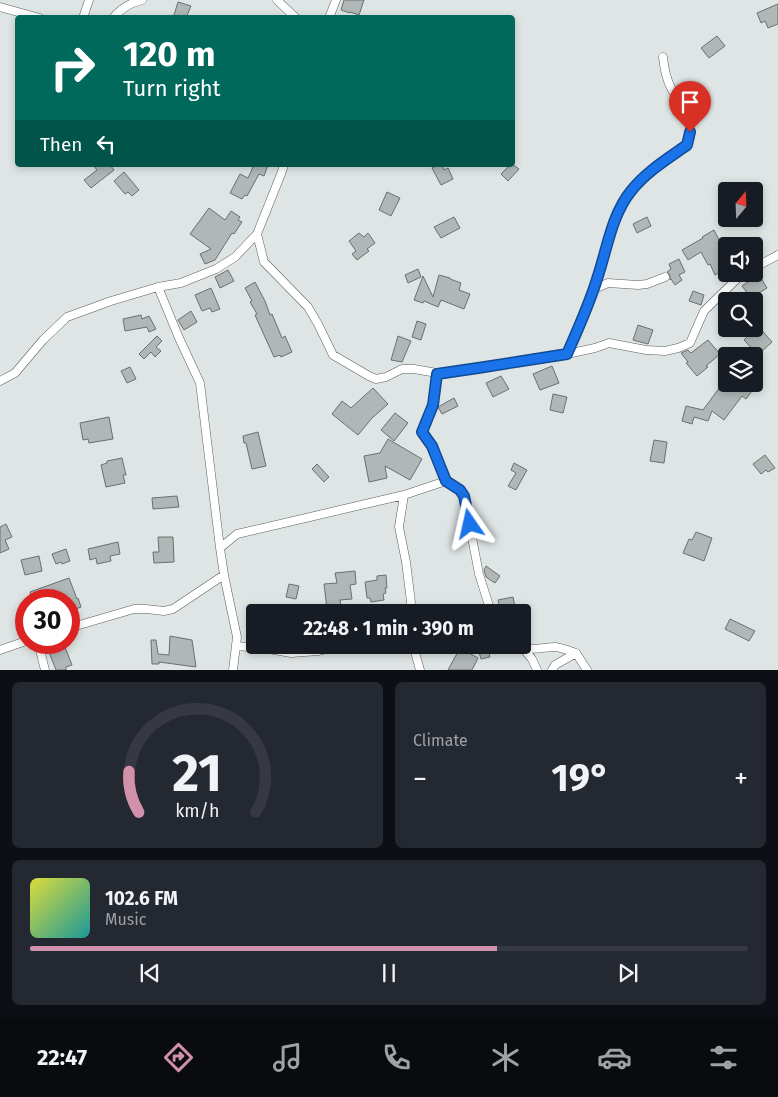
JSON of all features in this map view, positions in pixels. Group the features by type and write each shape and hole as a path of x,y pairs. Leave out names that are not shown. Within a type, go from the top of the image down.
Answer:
{"street":[{"path":"84,15 89,0"},
{"path":"116,15 126,6 142,0"},
{"path":"277,0 293,15"},
{"path":"330,15 336,0"},
{"path":"0,7 29,15"},
{"path":"567,354 589,303 614,223 622,205 632,190 651,170 687,145 690,123 685,108 671,89 663,57"},
{"path":"0,381 15,373 43,340 68,317 111,301 158,287 181,283 216,268 235,257 257,234 283,167"},
{"path":"257,234 264,262 308,307 333,355 376,379 402,369 414,369 437,374 567,354 609,343 646,350 665,351 678,348 690,343 704,311 734,282"},
{"path":"763,264 778,256"},
{"path":"594,289 608,283 647,284 665,277"},
{"path":"158,287 200,383 220,548 237,637 233,670"},
{"path":"437,374 433,405 422,432 432,446 446,481 460,490 464,496 479,574 489,604"},
{"path":"220,548 237,534 404,495 446,481"},
{"path":"404,495 399,527 406,562 410,604"},
{"path":"80,625 134,610 164,611 173,609 224,575"},
{"path":"0,650 15,645"},
{"path":"236,646 246,647"},
{"path":"531,648 557,647 576,652 587,670"},
{"path":"552,670 555,665 576,652"},
{"path":"41,654 45,670"},
{"path":"416,654 420,670"},
{"path":"528,654 536,670"}],"building":[{"path":"344,0 364,0 359,15 341,10"},
{"path":"178,2 191,6 187,15 174,15"},
{"path":"778,4 778,24 768,28 765,21 761,23 757,13"},
{"path":"717,36 725,46 709,58 701,48"},
{"path":"515,166 519,169 508,181 501,174 508,167"},
{"path":"95,167 112,167 114,170 91,188 84,180 97,170"},
{"path":"253,167 267,167 264,176 259,174 247,196 245,195 242,199 230,193 240,174 248,178"},
{"path":"443,167 444,170 448,168 453,179 441,185 432,168"},
{"path":"124,172 139,190 132,196 128,192 125,194 114,181"},
{"path":"387,192 400,198 391,216 379,210"},
{"path":"209,208 225,220 231,211 240,217 238,220 242,222 234,234 232,233 215,260 205,264 200,254 211,249 190,234"},
{"path":"454,217 460,228 441,238 434,227"},
{"path":"647,217 651,226 637,233 633,224"},
{"path":"714,230 718,238 718,273 715,275 701,252 688,260 682,250"},
{"path":"359,233 364,237 368,233 375,243 367,249 369,251 357,260 352,254 356,251 349,241"},
{"path":"679,259 685,272 679,275 682,280 675,285 670,280 670,275 667,272 671,269 669,264"},
{"path":"418,269 421,277 408,283 405,275"},
{"path":"228,270 234,281 220,288 215,277"},
{"path":"439,275 461,283 459,290 470,294 464,309 441,300 438,307 424,301 423,303 414,300 423,276 433,297"},
{"path":"255,282 282,338 285,336 292,352 281,357 280,355 274,357 245,288"},
{"path":"748,282 763,282 767,288 761,292 746,292 742,286"},
{"path":"211,288 220,309 212,312 210,308 202,311 195,295"},
{"path":"693,291 704,295 701,305 689,301"},
{"path":"191,311 197,322 184,330 178,320"},
{"path":"141,315 142,319 149,316 156,329 149,332 147,327 125,331 123,319"},
{"path":"417,321 426,324 421,340 412,337"},
{"path":"638,325 653,330 648,344 633,340"},
{"path":"763,332 772,342 763,350 763,347 750,347 744,340 747,337 763,337"},
{"path":"157,336 162,341 156,347 161,351 155,357 151,352 144,359 139,354"},
{"path":"398,336 411,341 402,362 391,360"},
{"path":"708,340 718,352 718,356 697,376 686,363 688,362 681,353 688,350 691,353"},
{"path":"552,366 559,383 540,390 533,374"},
{"path":"130,367 136,379 127,383 121,371"},
{"path":"501,376 509,389 493,397 486,383"},
{"path":"373,388 388,404 372,418 358,435 332,414 342,401 351,408"},
{"path":"718,390 718,392 751,392 746,399 742,396 724,420 712,411 708,421 694,417 692,424 682,421 686,406 703,410"},
{"path":"553,394 567,397 563,413 550,410"},
{"path":"454,398 458,406 442,414 438,407"},
{"path":"395,413 408,423 394,441 381,430"},
{"path":"109,417 113,439 89,443 88,439 83,440 80,423"},
{"path":"258,432 266,466 252,469 243,436"},
{"path":"388,439 422,459 410,480 385,466 387,478 369,482 364,456 380,453"},
{"path":"654,440 667,442 664,463 650,461"},
{"path":"765,455 775,468 768,472 766,470 761,474 753,464"},
{"path":"122,458 126,475 123,475 125,483 106,487 101,465 107,463 107,461"},
{"path":"514,463 527,470 516,490 508,486 516,473 511,470"},
{"path":"317,464 329,477 324,482 312,469"},
{"path":"177,496 179,507 153,509 152,498"},
{"path":"6,524 12,537 5,540 9,549 0,553 0,527"},
{"path":"696,532 712,538 704,561 683,553 689,539 692,540"},
{"path":"158,537 173,537 174,562 154,563 153,552 159,552"},
{"path":"118,542 120,554 110,556 111,561 97,564 96,558 90,560 88,549"},
{"path":"66,549 70,561 56,564 52,554"},
{"path":"39,556 42,571 25,575 21,560"},
{"path":"486,566 500,576 495,583 486,577 484,570"},
{"path":"355,571 356,584 350,585 352,599 340,600 341,604 326,604 324,584 337,583 335,573"},
{"path":"386,575 387,588 385,588 386,593 383,594 384,600 371,602 370,598 367,598 365,582 377,580 377,576"},
{"path":"69,578 73,589 38,589"},
{"path":"289,584 299,586 296,599 286,597"},
{"path":"513,597 514,604 499,604 498,600"},
{"path":"730,619 755,631 749,641 725,629"},
{"path":"170,636 192,640 196,667 159,662 159,664 152,664 151,640 156,640 158,654 169,655"},
{"path":"50,654 68,654 72,665 66,667 66,670 56,670"},
{"path":"457,654 471,654 478,658 472,670 448,670"},
{"path":"480,654 489,654 490,657 481,659"}],"route":[{"path":"470,524 464,496 460,490 446,481 432,446 422,432 433,405 437,374 567,354 598,279 614,223 622,205 632,190 651,170 687,145 690,132"}]}
